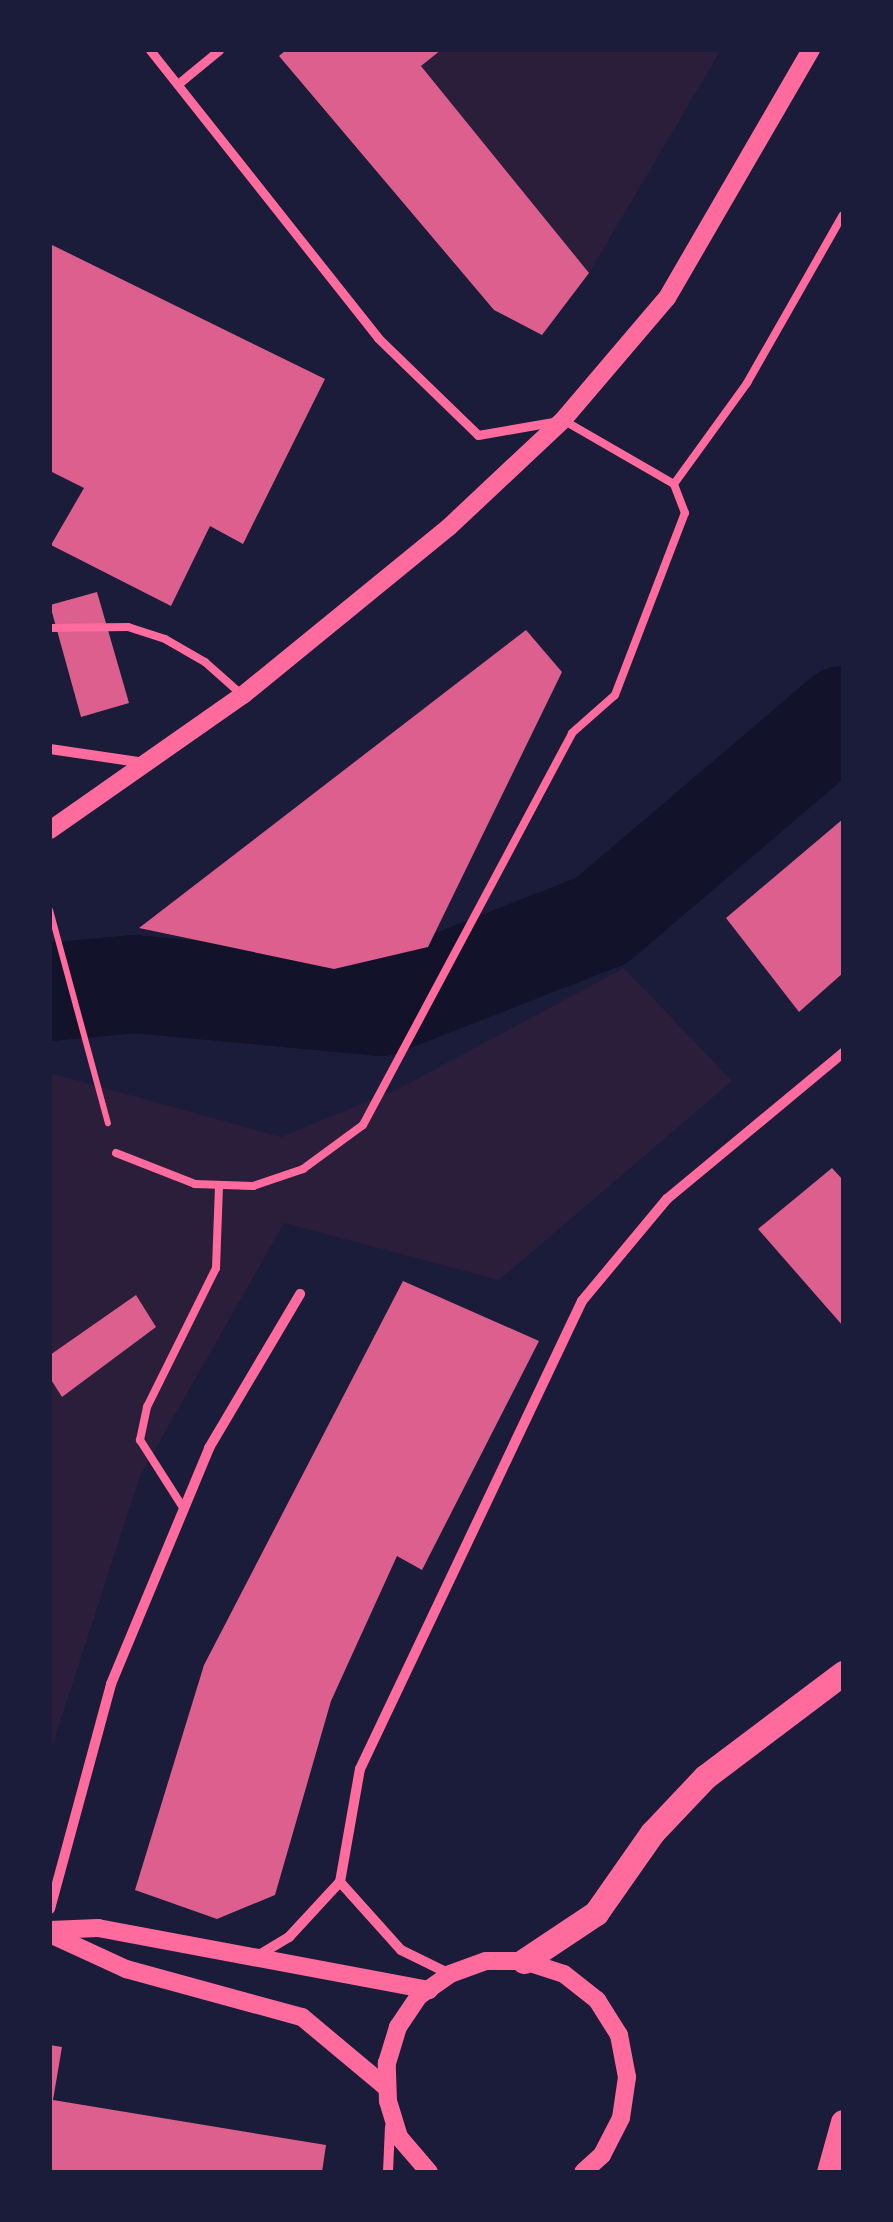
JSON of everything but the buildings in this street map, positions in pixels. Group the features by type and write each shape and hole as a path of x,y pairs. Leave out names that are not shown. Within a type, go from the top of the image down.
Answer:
{"main road":[{"path":"524,1961 596,1913 652,1833 705,1778 843,1673"},
{"path":"828,2172 843,2122"}],"street":[{"path":"150,50 378,338 478,435 563,420"},
{"path":"179,83 218,50"},
{"path":"50,830 243,696 449,528 563,420 667,298 812,50"},
{"path":"50,748 146,763"},
{"path":"259,1955 288,1937 340,1882 360,1769 582,1300 667,1198 843,1054"},
{"path":"50,1909 111,1684 209,1448 300,1294"},
{"path":"340,1882 401,1950 450,1974"},
{"path":"50,1932 98,1928 259,1955 428,1990"},
{"path":"50,1932 126,1969 302,2016 387,2095 399,2137 429,2172"},
{"path":"388,2172 387,2095 398,2027 428,1990 450,1974 486,1961 524,1961 564,1974 597,2000 618,2035 627,2077 621,2118 600,2163 583,2172"}],"lane":[{"path":"674,484 747,383 843,215"},
{"path":"116,1153 161,1175 218,1185 253,1186 303,1169 362,1125 572,734 615,695 685,512 674,484 563,420"},
{"path":"50,628 128,627 165,639 205,662 243,696"},
{"path":"184,1509 140,1440 147,1407 216,1268 218,1185"}],"path":[{"path":"50,910 116,1153"}],"shaded area":[{"path":"441,50 721,50 589,273 421,66"},
{"path":"624,968 732,1081 499,1280 284,1223 140,1476 50,1753 50,1073 281,1137 400,1088"}],"waterway":[{"path":"50,992 134,984 381,1007 601,921 843,715"}]}
